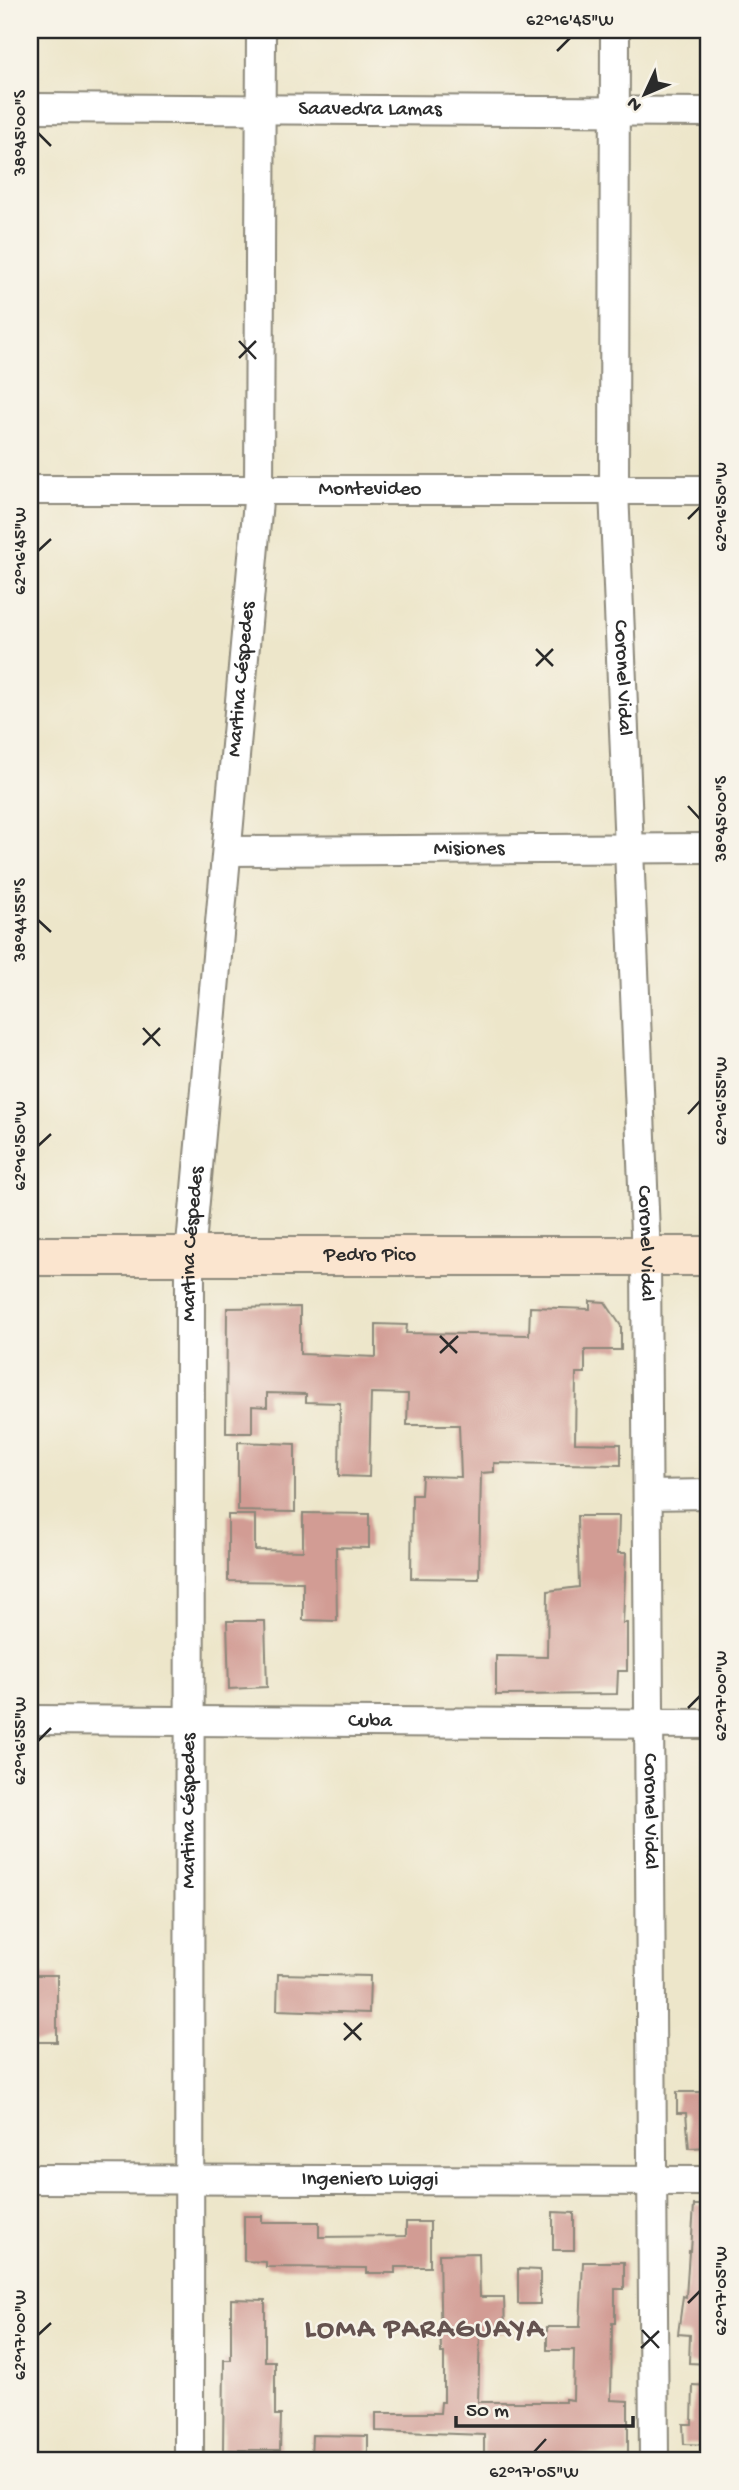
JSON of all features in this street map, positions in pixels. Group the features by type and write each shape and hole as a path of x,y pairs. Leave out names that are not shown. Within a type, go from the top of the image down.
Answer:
{"street":[{"name":"Martina Céspedes","path":"189,2460 190,1256 229,851 259,490 261,30"},
{"name":"Coronel Vidal","path":"615,30 614,490 646,1257 654,2460"},
{"name":"Saavedra Lamas","path":"30,108 709,112"},
{"name":"Montevideo","path":"30,490 709,490"},
{"name":"Misiones","path":"229,851 709,848"},
{"name":"Pedro Pico","path":"30,1256 709,1256"},
{"path":"648,1495 709,1494"},
{"name":"Cuba","path":"30,1720 709,1724"},
{"name":"Ingeniero Luiggi","path":"30,2179 709,2181"}],"building":[{"path":"590,1301 605,1302 621,1326 621,1350 585,1350 585,1373 576,1373 575,1443 621,1444 621,1465 494,1463 494,1472 481,1473 479,1579 411,1578 412,1495 421,1495 422,1476 461,1477 459,1425 407,1425 408,1394 371,1393 369,1477 339,1476 340,1403 306,1402 306,1394 267,1393 267,1407 252,1406 252,1433 226,1433 227,1308 300,1307 300,1354 376,1357 376,1324 407,1325 406,1333 529,1335 530,1307 590,1309"},
{"path":"238,1442 295,1444 295,1512 238,1511"},
{"path":"303,1513 369,1514 369,1548 336,1547 337,1621 303,1620 303,1582 228,1581 228,1515 255,1515 255,1550 303,1551"},
{"path":"577,1516 619,1516 618,1553 626,1553 623,1623 627,1623 627,1671 618,1671 617,1694 496,1695 496,1656 547,1657 548,1591 579,1587"},
{"path":"227,1621 265,1621 267,1687 229,1689"},
{"path":"278,1974 370,1976 369,2013 277,2010"},
{"path":"30,1975 57,1975 57,2042 30,2042"},
{"path":"677,2092 709,2092 709,2147 689,2148 686,2113 677,2113"},
{"path":"694,2205 709,2205 709,2364 689,2363 690,2335 678,2334 683,2296 686,2297"},
{"path":"553,2212 574,2213 574,2250 553,2250"},
{"path":"244,2216 262,2216 262,2222 319,2222 319,2237 406,2236 406,2222 430,2222 430,2267 395,2267 395,2273 367,2273 367,2268 266,2267 266,2262 244,2261"},
{"path":"479,2253 480,2297 504,2297 505,2332 480,2333 478,2402 573,2400 574,2350 547,2350 547,2327 580,2327 583,2262 624,2262 624,2289 615,2289 611,2400 628,2401 628,2455 545,2453 545,2460 484,2460 484,2435 376,2431 376,2413 440,2413 441,2402 444,2402 444,2353 441,2353 439,2254"},
{"path":"518,2269 540,2270 540,2304 518,2304"},
{"path":"231,2299 265,2300 265,2361 275,2361 275,2415 281,2415 280,2450 223,2450 224,2360 231,2360"},
{"path":"693,2385 709,2386 709,2445 684,2444 683,2424 692,2424"},
{"path":"312,2435 368,2436 368,2460 311,2460"}],"district":[{"name":"LOMA PARAGUAYA","path":"425,2330"}]}
